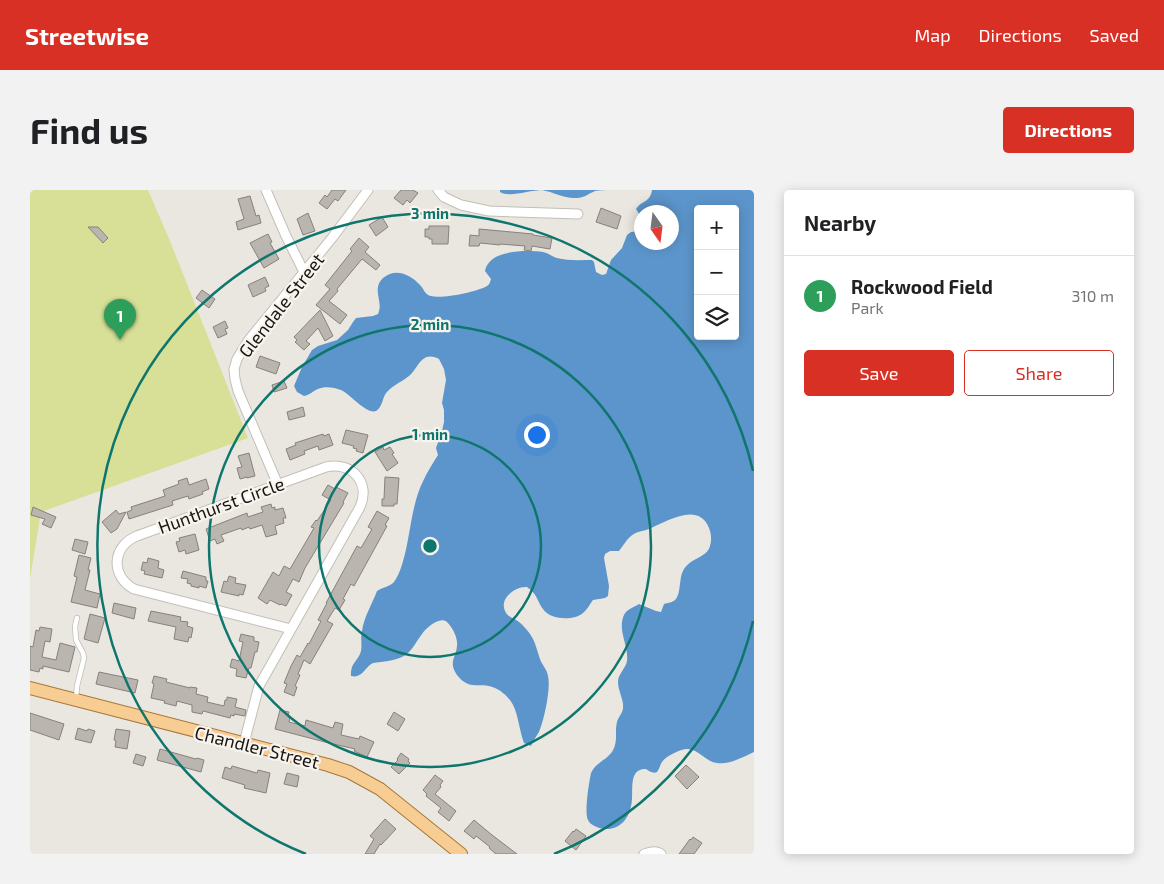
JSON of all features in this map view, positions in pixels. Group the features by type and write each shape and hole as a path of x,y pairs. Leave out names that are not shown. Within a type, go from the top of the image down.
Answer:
{"main road":[{"name":"Chandler Street","path":"30,688 349,772 380,789 461,854"}],"street":[{"path":"266,190 304,272"},
{"name":"Glendale Street","path":"278,485 238,391 234,368 248,341 332,238 368,190"},
{"path":"438,190 444,197 461,205 489,211 578,214"},
{"name":"Hunthurst Circle","path":"244,743 259,686 360,508 364,493 362,484 357,476 345,467 326,467 132,538 120,550 117,568 120,577 126,584 138,590 291,629"},
{"path":"644,854 650,852 660,853"}],"lane":[{"path":"76,700 77,686 84,658 76,640 75,626 77,618"}],"green space":[{"path":"30,190 148,190 248,438 41,512 30,579"}],"water":[{"path":"500,190 542,190 504,194"},
{"path":"542,190 600,190 582,197 572,198"},
{"path":"652,190 754,190 754,752 736,760 722,763 713,762 690,749 686,749 666,758 657,772 646,769 637,772 633,780 630,811 621,824 610,829 604,829 594,826 588,820 586,811 587,797 593,769 611,754 613,750 616,742 617,722 623,710 618,682 627,661 622,621 628,610 639,604 661,612 664,604 672,602 677,598 682,574 686,567 705,553 710,546 710,532 704,520 690,515 673,518 631,536 619,551 610,551 605,554 609,586 608,596 593,600 579,616 562,618 546,613 535,595 527,587 518,588 506,597 504,606 506,613 522,625 530,634 547,671 549,681 545,713 539,732 531,746 524,743 515,709 507,696 490,686 466,683 454,671 453,663 457,640 455,633 447,622 433,623 420,636 411,650 403,656 373,663 358,676 351,676 353,666 361,652 361,634 366,616 377,591 392,584 398,575 404,557 418,493 426,474 438,455 436,448 444,422 442,403 446,380 444,369 439,359 433,357 424,358 409,376 387,392 376,411 368,410 338,389 323,387 304,396 297,392 294,386 312,350 337,340 348,330 356,318 378,314 380,305 378,287 383,278 393,273 408,275 429,295 443,297 476,291 487,286 491,279 485,271 488,264 494,258 501,255 519,251 543,252 566,260 592,260 596,272 602,275 606,274 611,260 622,248 627,235 631,232 634,232 634,250 679,250 679,205 640,205 650,197"}],"building":[{"path":"332,190 346,190 338,201 335,199 327,209 319,203"},
{"path":"401,190 413,190 418,193 410,203 407,200 403,205 394,198"},
{"path":"250,196 256,216 259,215 261,223 238,230 236,222 244,219 238,199"},
{"path":"601,208 621,216 617,229 596,222"},
{"path":"308,213 315,231 303,235 297,219"},
{"path":"382,217 388,227 376,236 369,225"},
{"path":"429,226 449,226 448,244 432,244 432,239 425,237 425,229 429,229"},
{"path":"88,227 98,227 108,238 103,243"},
{"path":"479,229 533,234 552,238 550,249 532,246 531,251 524,250 525,246 480,243 479,246 469,246 470,235 479,236"},
{"path":"268,234 272,242 270,243 279,259 264,268 250,243"},
{"path":"359,238 369,247 365,252 380,265 376,270 362,259 337,289 338,291 329,301 347,315 340,324 316,305 330,289 325,285 352,251 350,249"},
{"path":"265,277 269,286 265,288 266,291 253,297 248,285"},
{"path":"202,290 215,299 209,308 196,298"},
{"path":"320,310 333,336 325,341 318,328 306,341 310,344 304,350 295,342 297,340 294,337"},
{"path":"225,321 228,328 225,329 227,334 218,338 213,327"},
{"path":"260,356 280,363 276,374 256,367"},
{"path":"284,381 287,388 274,392 272,385"},
{"path":"303,407 305,416 289,420 287,412"},
{"path":"346,430 368,435 363,453 356,451 357,449 353,448 354,446 342,443"},
{"path":"323,434 324,436 329,434 333,445 319,450 318,446 304,451 305,454 290,460 286,449 296,445 295,443"},
{"path":"383,447 384,450 390,447 398,463 387,471 375,452"},
{"path":"249,453 255,476 240,479 237,468 242,467 238,456"},
{"path":"385,477 399,478 397,504 394,504 394,506 382,506"},
{"path":"187,478 189,485 206,479 209,489 202,492 203,494 189,499 188,496 172,501 173,505 129,519 127,512 132,510 131,507 165,496 163,490 179,484 178,481"},
{"path":"328,485 348,493 344,503 305,568 299,582 293,579 286,592 292,595 286,606 270,600 267,604 258,598 273,572 279,576 284,566 290,569 314,528 311,527 331,500 322,495"},
{"path":"271,504 272,508 275,507 275,510 283,508 286,518 283,518 284,523 275,526 277,534 266,537 262,525 250,529 249,527 242,530 241,528 221,535 224,541 217,544 215,539 210,541 206,529 247,513 248,517 263,512 261,507"},
{"path":"33,507 56,517 51,528 42,524 45,519 31,515"},
{"path":"116,510 119,514 126,512 117,529 111,533 102,522"},
{"path":"377,511 389,518 385,525 387,526 354,586 351,584 339,610 335,608 327,621 333,624 310,664 304,660 298,674 300,675 295,686 297,687 294,696 284,692 287,684 284,683 291,666 297,655 300,657 309,644 321,621 318,620 326,603 357,546 361,548 372,529 368,527"},
{"path":"195,534 199,550 186,554 185,550 179,552 176,542 180,541 179,538"},
{"path":"75,539 88,542 85,554 72,550"},
{"path":"79,555 91,558 85,590 100,594 97,608 71,602 77,577 74,576"},
{"path":"148,558 159,561 158,568 164,570 162,578 144,574 145,571 141,570 143,562 147,563"},
{"path":"183,571 206,577 206,581 208,581 206,588 191,586 191,584 187,583 188,579 181,578"},
{"path":"229,576 236,578 235,583 246,585 243,595 239,594 239,596 221,592 224,581 227,582"},
{"path":"114,603 136,608 134,619 112,613"},
{"path":"151,611 181,617 180,621 188,622 187,626 193,628 188,642 174,639 176,627 148,621"},
{"path":"90,614 105,618 98,643 84,639"},
{"path":"40,627 52,629 50,642 45,641 42,657 56,660 60,643 75,647 69,672 43,666 43,669 40,668 39,672 30,670 30,646 33,647 36,630 39,631"},
{"path":"241,634 254,637 254,641 259,642 257,652 255,652 246,678 236,676 237,669 230,667 232,659 239,661 243,642 239,641"},
{"path":"99,672 138,680 135,693 96,684"},
{"path":"154,676 167,679 166,682 197,688 196,694 208,697 207,702 224,706 227,697 237,699 235,707 246,710 245,716 234,714 230,718 203,711 202,714 192,712 192,705 177,701 176,706 151,698"},
{"path":"280,710 289,712 289,722 305,726 306,720 333,728 335,722 343,724 341,735 359,739 360,736 374,742 367,757 354,751 355,749 275,729"},
{"path":"394,712 405,719 398,731 387,724"},
{"path":"30,713 64,724 59,740 30,730"},
{"path":"78,728 95,731 91,743 75,739"},
{"path":"116,729 130,731 127,749 115,747"},
{"path":"160,749 204,760 201,772 157,760"},
{"path":"401,753 409,759 410,763 399,774 391,767 398,760"},
{"path":"136,754 146,757 143,766 133,763"},
{"path":"686,765 699,777 687,789 675,776"},
{"path":"232,766 257,773 258,770 270,773 266,793 244,788 245,785 222,778 225,767 231,769"},
{"path":"287,773 299,776 297,787 284,784"},
{"path":"435,775 443,781 435,794 456,811 449,821 438,812 441,808 426,796 427,794 423,790"},
{"path":"385,819 396,829 380,844 374,854 365,854 374,839 370,836"},
{"path":"474,820 517,854 496,854 476,836 474,839 464,831"},
{"path":"576,829 586,836 576,850 565,841"},
{"path":"693,837 702,843 694,854 679,854 690,839"}],"place":[{"name":"Rockwood Field","path":"120,340"}]}
